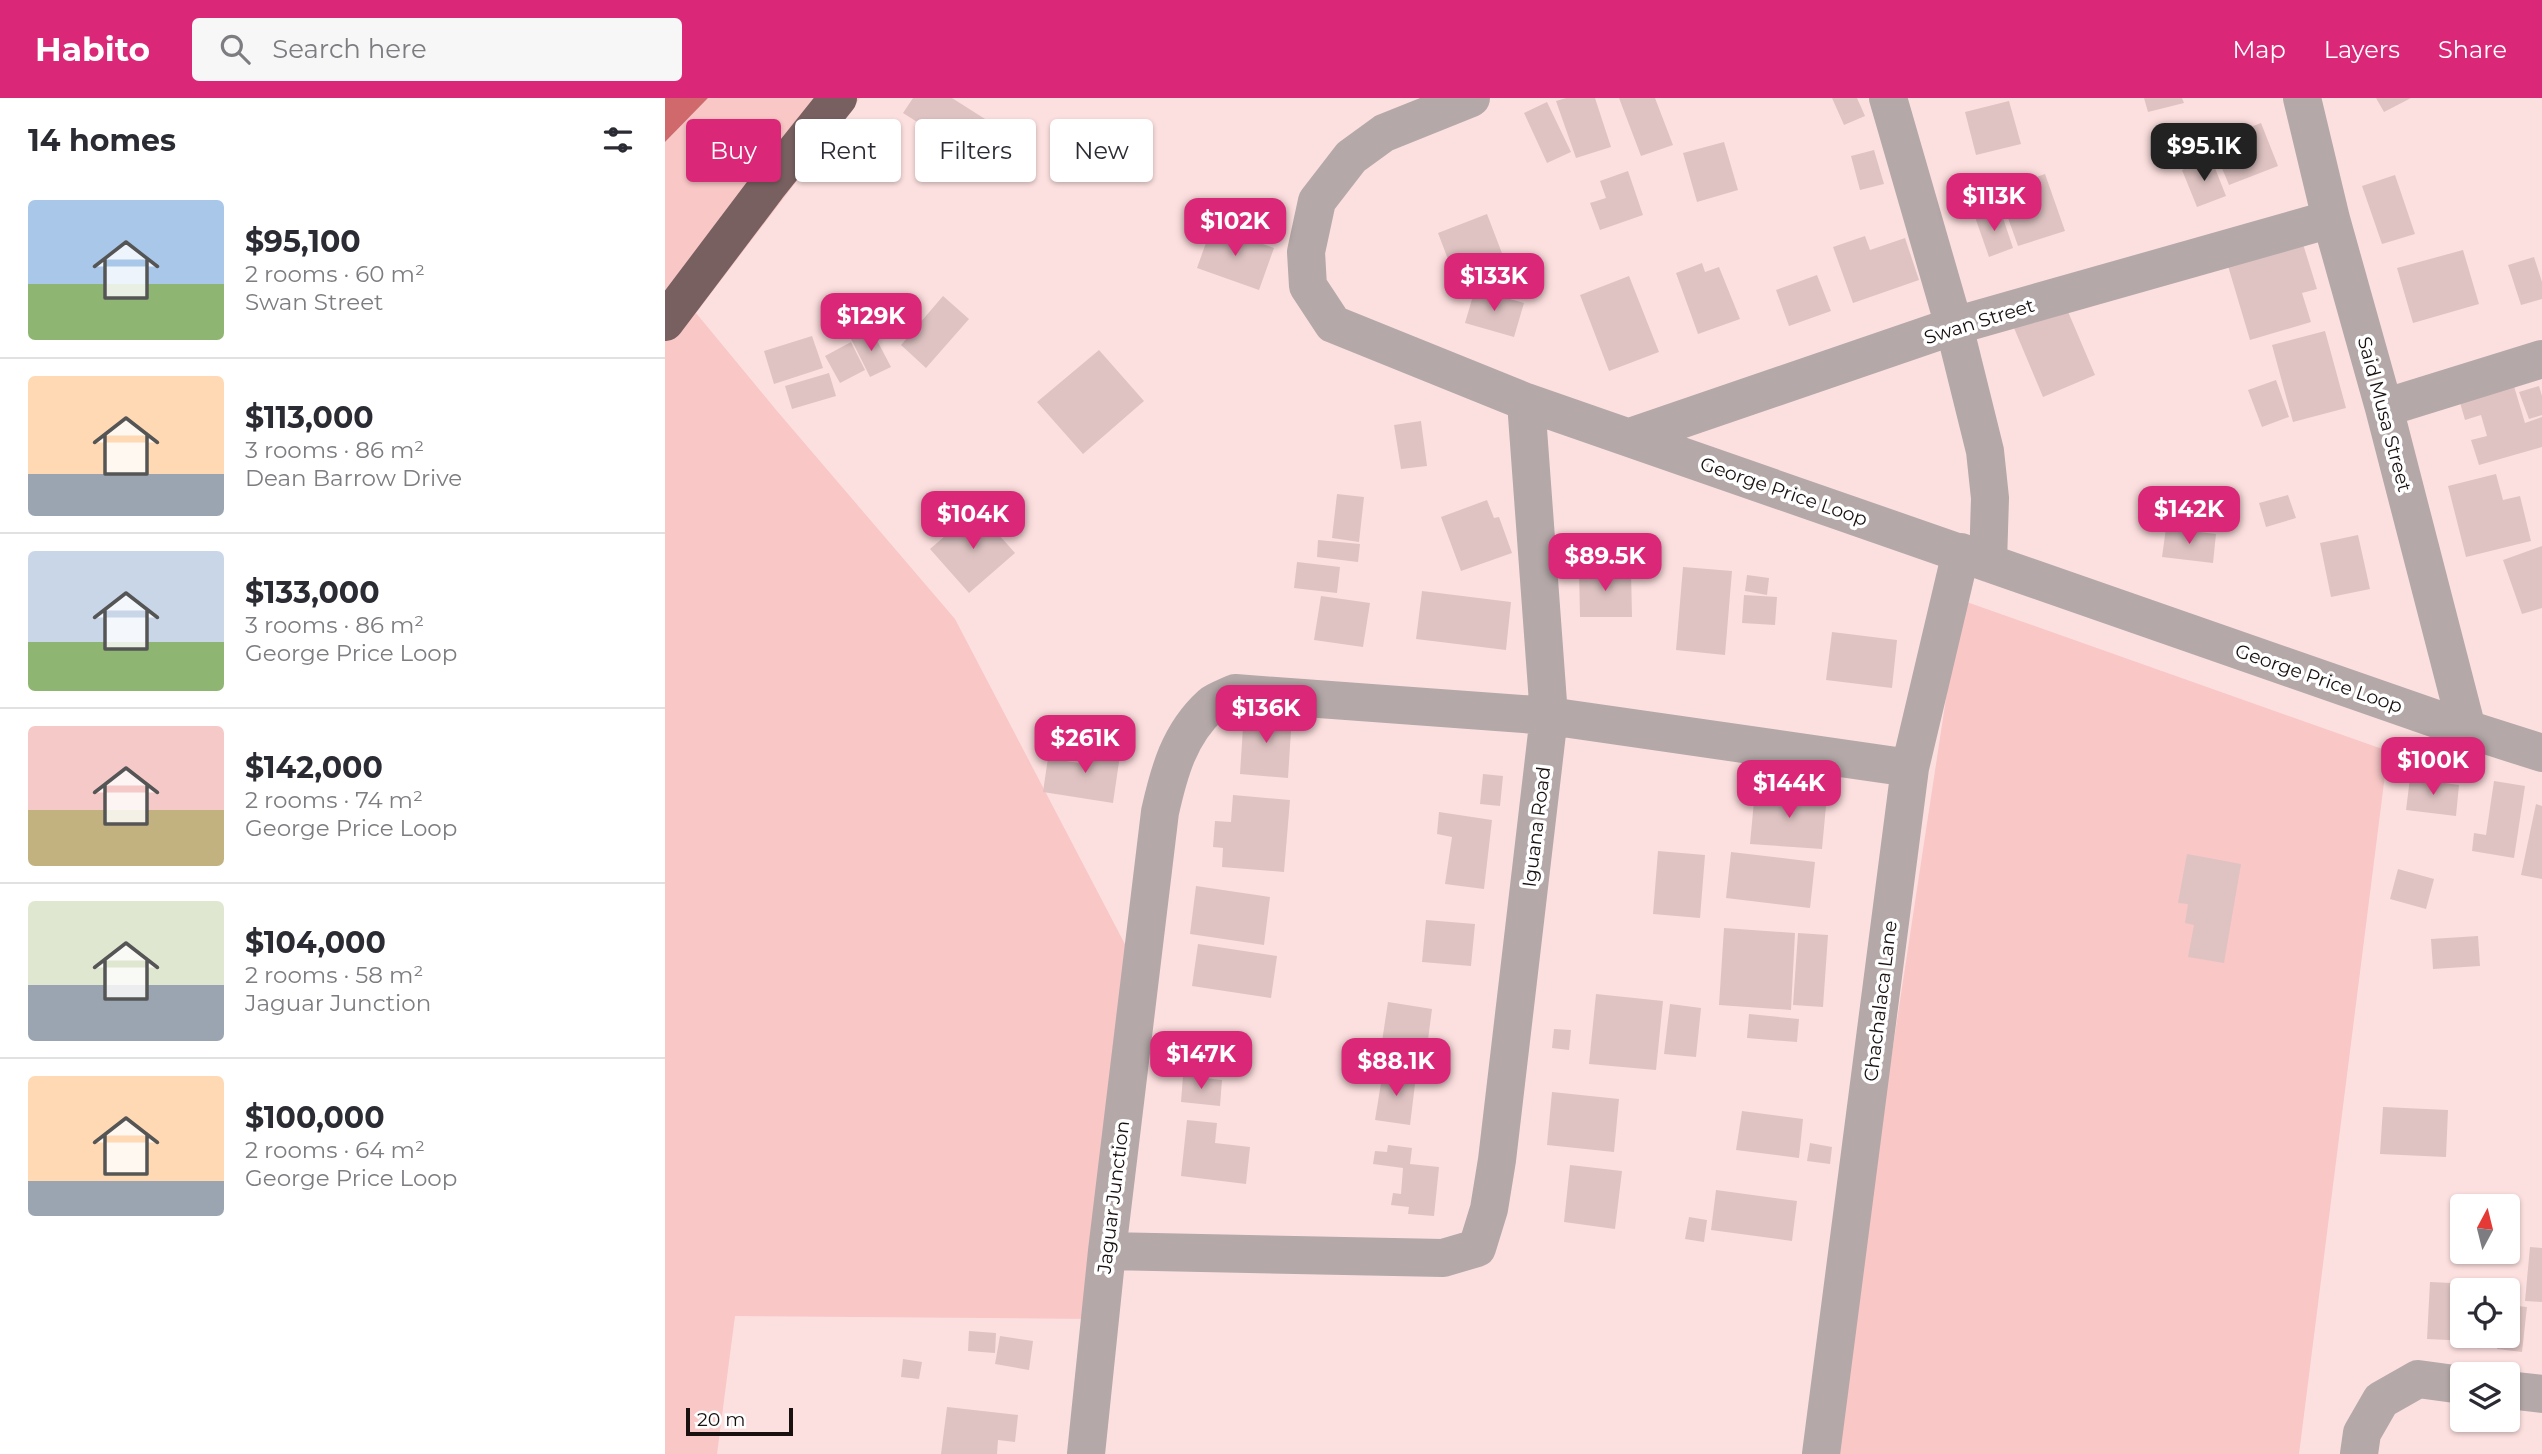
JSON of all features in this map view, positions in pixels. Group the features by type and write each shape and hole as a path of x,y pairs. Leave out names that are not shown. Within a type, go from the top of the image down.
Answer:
{"highway":[{"path":"665,322 838,98"}],"street":[{"name":"George Price Loop","path":"1471,98 1384,133 1351,157 1317,201 1306,252 1308,286 1333,324 1526,402 2542,753"},
{"name":"Chachalaca Lane","path":"1821,1454 1910,768 1990,498 1985,451 1954,326 1888,98"},
{"name":"Said Musa Street","path":"2302,98 2331,219 2384,408 2467,729"},
{"name":"Swan Street","path":"1630,437 1954,326 2331,219"},
{"path":"2384,408 2542,359"},
{"name":"Iguana Road","path":"1107,1251 1443,1258 1477,1248 1489,1209 1497,1160 1549,716 1526,402"},
{"name":"Jaguar Junction","path":"1086,1454 1107,1251 1160,812 1169,771 1184,736 1212,704 1235,693 1549,716 1910,768"},
{"path":"2359,1454 2362,1433 2381,1400 2418,1379 2450,1383"},
{"path":"2520,1391 2542,1394"}],"shaded area":[{"path":"665,98 708,98 686,119 665,142"},
{"path":"708,98 860,98 844,119 795,119 796,182 696,313 955,619 1128,950 1093,1319 735,1316 717,1454 665,1454 665,142 686,121 686,182 781,182 781,119 687,119"},
{"path":"1961,600 2388,751 2299,1454 1831,1454"}],"building":[{"path":"913,98 952,98 985,119 915,121 903,113"},
{"path":"1566,98 1595,98 1611,147 1576,158 1556,101"},
{"path":"1619,98 1655,98 1673,145 1641,156"},
{"path":"1832,98 1857,98 1865,116 1844,125"},
{"path":"2144,98 2182,98 2184,103 2148,112"},
{"path":"2376,98 2411,98 2384,112"},
{"path":"2009,101 2021,144 1976,155 1965,112"},
{"path":"1547,102 1571,152 1547,163 1524,113"},
{"path":"2261,123 2278,166 2229,185 2211,142"},
{"path":"1724,142 1738,190 1697,202 1683,153"},
{"path":"1874,150 1884,184 1860,190 1851,156"},
{"path":"2211,158 2226,196 2197,207 2182,170"},
{"path":"1628,171 1643,215 1600,230 1590,203 1606,198 1600,181"},
{"path":"2045,174 2065,231 2018,246 1998,190"},
{"path":"2395,175 2415,234 2382,244 2362,186"},
{"path":"2000,209 2013,248 1989,257 1975,217"},
{"path":"1487,214 1508,269 1459,288 1438,233"},
{"path":"1212,226 1274,248 1259,290 1197,268"},
{"path":"1865,236 1870,250 1905,238 1919,280 1853,303 1833,247"},
{"path":"2303,244 2317,289 2302,293 2311,322 2250,340 2228,266"},
{"path":"2463,250 2479,304 2413,323 2397,268"},
{"path":"2534,257 2542,282 2542,299 2521,305 2508,265"},
{"path":"1702,263 1705,272 1719,267 1740,319 1698,334 1676,273"},
{"path":"1817,275 1831,311 1789,326 1776,290"},
{"path":"1629,276 1659,352 1609,371 1580,295"},
{"path":"1475,289 1524,303 1514,337 1465,323"},
{"path":"943,296 969,319 926,368 901,345"},
{"path":"2066,307 2095,375 2043,397 2014,328"},
{"path":"871,329 891,367 870,377 851,339"},
{"path":"2325,331 2346,408 2293,422 2272,345"},
{"path":"812,336 823,368 774,384 764,351"},
{"path":"851,342 865,370 840,383 825,356"},
{"path":"1099,350 1144,401 1083,454 1037,402"},
{"path":"829,373 836,396 792,409 785,386"},
{"path":"2511,376 2525,423 2542,417 2542,447 2479,465 2471,440 2487,436 2481,415 2465,420 2457,392"},
{"path":"2276,380 2289,417 2262,427 2248,390"},
{"path":"2539,386 2542,415 2529,419 2519,392"},
{"path":"1421,421 1427,466 1401,469 1394,425"},
{"path":"2496,474 2503,500 2520,496 2531,541 2466,557 2448,486"},
{"path":"1337,494 1364,497 1359,542 1332,538"},
{"path":"2288,495 2296,518 2266,527 2259,503"},
{"path":"1487,500 1494,518 1499,517 1512,553 1461,571 1441,517"},
{"path":"976,509 1015,553 969,593 930,549"},
{"path":"2166,528 2216,534 2213,563 2162,557"},
{"path":"2358,535 2370,589 2331,597 2320,543"},
{"path":"1318,540 1360,544 1358,562 1317,557"},
{"path":"2542,546 2542,608 2522,614 2503,560"},
{"path":"1297,562 1340,567 1337,593 1294,588"},
{"path":"1683,567 1732,571 1725,655 1676,650"},
{"path":"1579,570 1631,570 1632,617 1580,617"},
{"path":"1747,575 1769,578 1767,595 1745,591"},
{"path":"1422,591 1511,602 1506,650 1416,639"},
{"path":"1744,595 1777,597 1775,625 1742,623"},
{"path":"1321,596 1370,603 1363,647 1314,640"},
{"path":"1832,632 1897,640 1892,688 1826,680"},
{"path":"1244,711 1292,715 1288,778 1240,774"},
{"path":"1088,739 1105,742 1104,752 1120,755 1113,803 1043,792 1048,758 1079,763 1081,750 1086,751"},
{"path":"1483,774 1503,776 1500,806 1480,804"},
{"path":"2410,778 2459,785 2456,816 2406,810"},
{"path":"2494,781 2525,786 2514,858 2472,851 2474,833 2486,835"},
{"path":"1755,790 1827,795 1822,849 1750,844"},
{"path":"1233,795 1290,800 1284,872 1222,867 1223,848 1213,847 1215,821 1231,822"},
{"path":"2536,804 2542,806 2542,879 2521,875"},
{"path":"1439,812 1492,820 1484,889 1445,884 1452,837 1437,834"},
{"path":"1658,851 1705,855 1700,918 1653,914"},
{"path":"1731,852 1815,862 1810,908 1726,898"},
{"path":"2187,854 2241,864 2224,963 2188,957 2194,925 2185,923 2188,904 2178,903"},
{"path":"2398,869 2434,879 2426,909 2390,899"},
{"path":"1196,886 1270,897 1264,945 1190,934"},
{"path":"1426,920 1475,924 1471,966 1422,962"},
{"path":"1724,928 1795,933 1791,1010 1719,1005"},
{"path":"1798,933 1828,935 1823,1007 1793,1005"},
{"path":"2478,936 2480,966 2433,969 2431,939"},
{"path":"1198,944 1277,956 1271,998 1192,986"},
{"path":"1596,994 1663,1001 1656,1070 1589,1064"},
{"path":"1388,1002 1432,1009 1426,1055 1381,1048"},
{"path":"1670,1004 1701,1008 1696,1057 1664,1054"},
{"path":"1749,1014 1799,1019 1797,1042 1747,1038"},
{"path":"1554,1029 1571,1030 1569,1050 1552,1048"},
{"path":"1174,1040 1218,1044 1215,1074 1171,1070"},
{"path":"1383,1071 1416,1076 1410,1125 1375,1120"},
{"path":"1183,1076 1222,1080 1220,1106 1181,1102"},
{"path":"1552,1092 1619,1099 1614,1152 1547,1145"},
{"path":"2383,1107 2448,1110 2446,1157 2380,1154"},
{"path":"1742,1111 1803,1119 1799,1158 1736,1150"},
{"path":"1187,1120 1217,1123 1215,1143 1250,1147 1246,1184 1181,1176"},
{"path":"1810,1143 1832,1147 1830,1164 1807,1161"},
{"path":"1388,1145 1412,1148 1410,1164 1439,1167 1434,1216 1408,1214 1409,1207 1391,1205 1393,1193 1401,1194 1403,1168 1373,1164 1375,1151 1387,1152"},
{"path":"1570,1165 1622,1171 1615,1229 1564,1222"},
{"path":"1716,1190 1797,1201 1792,1241 1711,1230"},
{"path":"1689,1217 1707,1220 1704,1242 1685,1239"},
{"path":"2530,1247 2542,1248 2542,1302 2525,1301"},
{"path":"2430,1282 2450,1283 2450,1340 2427,1339"},
{"path":"2520,1306 2527,1307 2522,1352 2497,1349 2520,1348"},
{"path":"969,1331 996,1333 995,1353 968,1351"},
{"path":"1000,1336 1033,1341 1029,1370 995,1364"},
{"path":"903,1359 922,1362 919,1379 901,1377"},
{"path":"947,1407 1018,1415 1015,1442 998,1440 997,1454 941,1454"}]}
